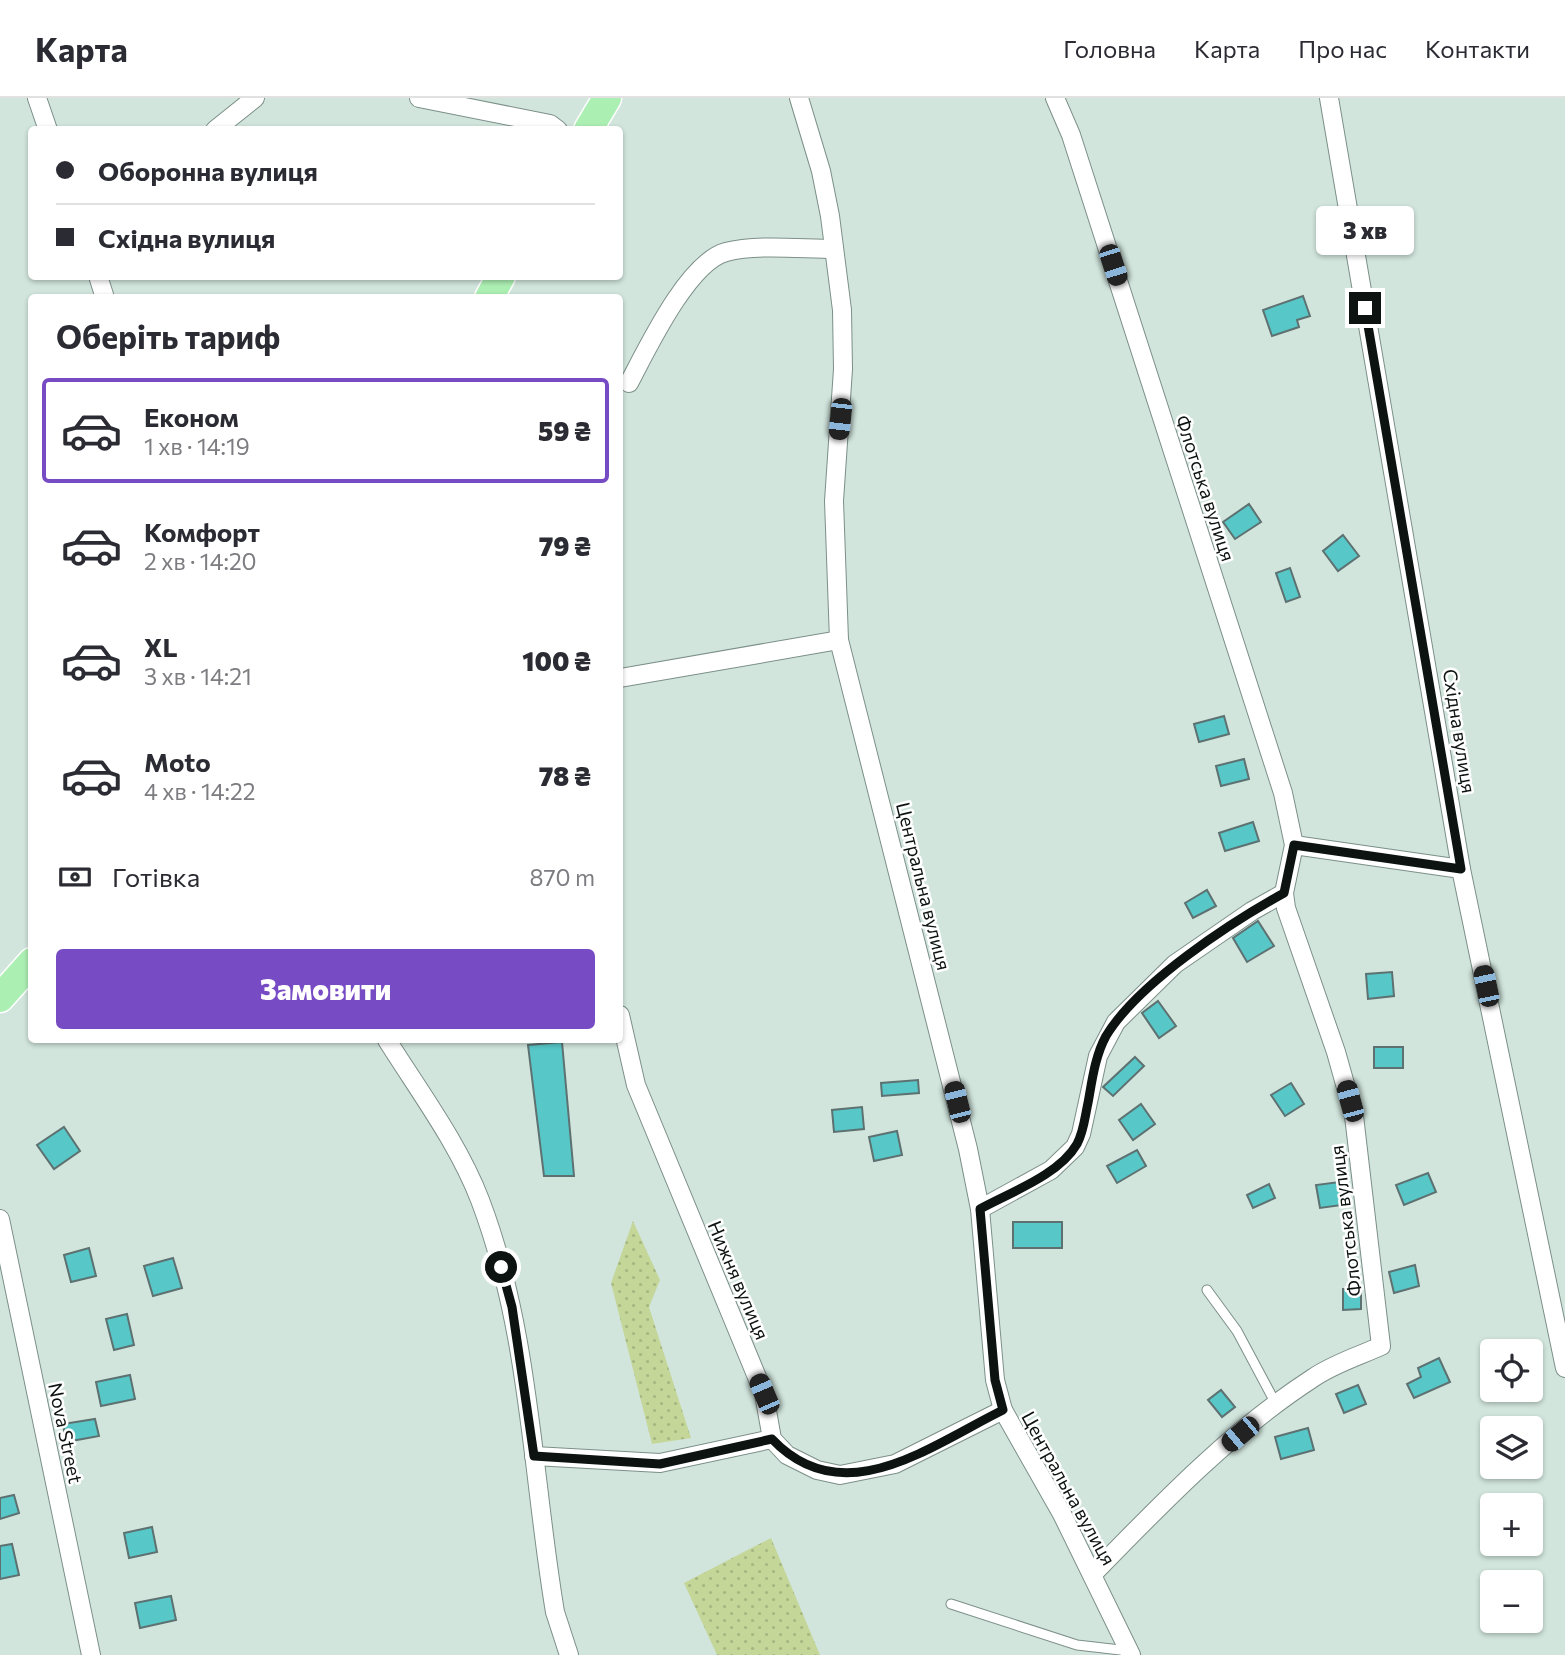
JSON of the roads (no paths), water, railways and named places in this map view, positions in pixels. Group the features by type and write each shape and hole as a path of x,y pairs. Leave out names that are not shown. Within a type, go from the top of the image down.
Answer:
{"main road":[{"path":"590,126 607,98"},
{"path":"0,998 28,966"}],"street":[{"path":"37,98 47,126"},
{"path":"220,126 254,98"},
{"path":"419,98 505,106 548,126"},
{"name":"Центральна вулиця","path":"799,98 821,171 834,249 843,348 834,501 839,640 948,1064 980,1209 995,1380 1003,1410 1093,1574 1130,1653"},
{"name":"Флотська вулиця","path":"1055,98 1071,135 1283,793 1294,845 1284,893 1289,924 1336,1052 1354,1116 1381,1346 1315,1376 1276,1404"},
{"name":"Східна вулиця","path":"1329,98 1461,869 1565,1368"},
{"path":"629,383 663,319 697,273 713,258 738,250 834,249"},
{"path":"623,677 839,640"},
{"path":"1294,845 1461,869"},
{"path":"980,1209 1052,1170 1075,1147 1081,1134 1098,1056 1116,1022 1175,964 1252,911 1284,893"},
{"name":"Нижня вулиця","path":"623,1028 636,1085 764,1394 772,1439"},
{"path":"389,1043 461,1158 484,1210 512,1307 555,1612 569,1655"},
{"name":"Nova Street","path":"0,1219 91,1655"},
{"path":"1093,1574 1204,1464 1276,1404"},
{"path":"534,1456 660,1464 772,1439 787,1455 817,1470 840,1475 861,1473 895,1464 1003,1410"}],"lane":[{"path":"1207,1290 1237,1331 1276,1404"},
{"path":"951,1604 1077,1645 1130,1653"}]}
